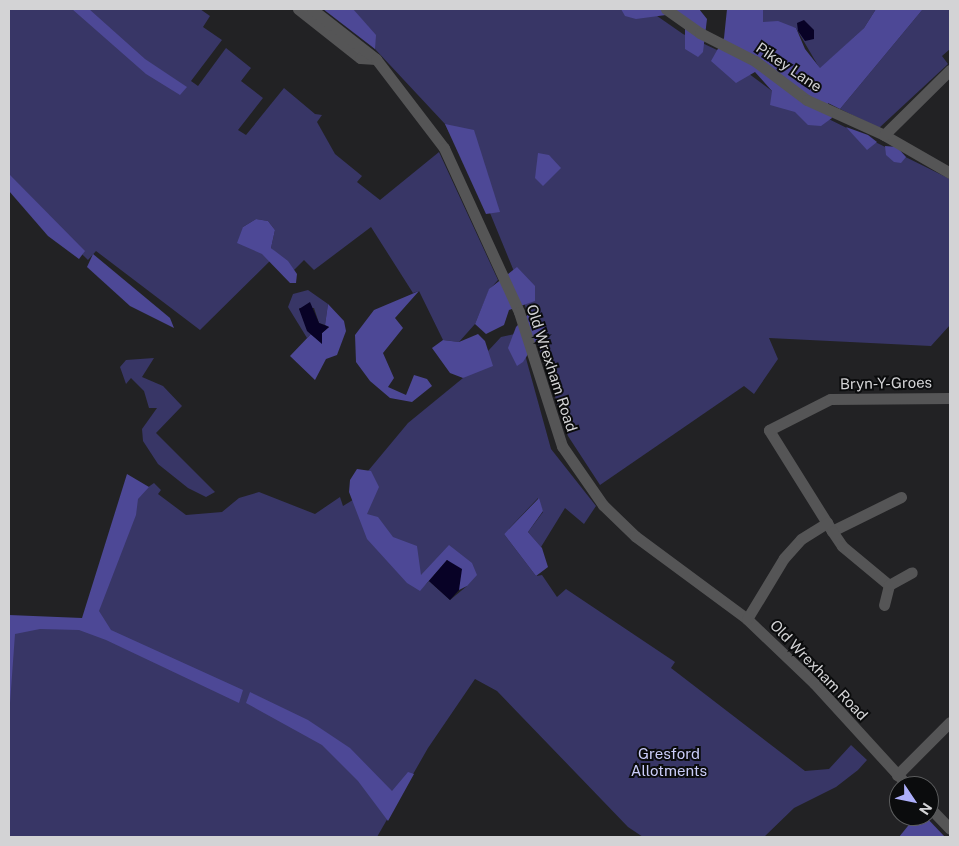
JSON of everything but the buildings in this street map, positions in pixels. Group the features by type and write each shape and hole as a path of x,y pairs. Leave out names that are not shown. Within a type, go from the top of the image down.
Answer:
{"street":[{"path":"298,9 360,58 376,60"},
{"name":"Old Wrexham Road","path":"312,9 376,60 444,148 519,312 562,446 603,505 635,536 747,619 814,683 897,775"},
{"name":"Pikey Lane","path":"666,9 700,33 755,61 807,100 884,135 950,173"},
{"path":"884,135 950,70"},
{"name":"Bryn-Y-Groes","path":"830,527 781,454 769,430 830,399 950,398"},
{"path":"747,619 784,558 801,539 902,497"},
{"path":"830,527 842,546 889,585"},
{"path":"884,605 889,585 912,572"},
{"path":"897,775 950,722"},
{"path":"939,816 949,824"}],"green space":[{"path":"9,9 200,9 210,16 203,27 222,40 191,81 198,86 226,48 251,68 241,81 263,98 238,130 246,135 284,88 315,114 322,115 317,122 335,154 362,176 357,182 380,200 439,152 498,280 489,290 475,324 459,342 443,340 419,291 413,293 371,227 314,270 304,260 294,270 271,248 275,230 268,221 256,219 243,227 273,258 200,330 96,251 88,260 9,183"},
{"path":"327,9 647,9 683,34 717,50 772,91 950,179 950,325 931,346 769,338 778,359 754,394 744,386 600,485 568,436 513,269 490,213 445,124 375,49"},
{"path":"763,9 876,9 864,28 820,69 796,28 763,22"},
{"path":"923,9 950,9 950,49 942,56 948,64 879,128 840,109"},
{"path":"308,290 328,304 325,325 319,323 314,308 299,308 311,334 307,338 288,307 293,294"},
{"name":"Gresford Allotments","path":"519,333 551,449 596,506 584,524 565,508 541,547 528,532 543,512 538,498 504,534 536,576 542,575 557,597 566,589 675,662 671,668 805,771 829,769 851,745 867,760 858,770 836,787 794,808 764,837 643,837 628,827 497,691 475,679 428,748 377,837 9,837 9,621 87,626 131,483 144,490 154,483 161,490 158,494 186,515 222,512 239,498 259,492 315,514 340,497 343,506 356,498 368,471 408,423 463,378 501,337","holes":["448,551 467,586 450,600 429,581 423,587"]},
{"path":"154,358 142,377 163,386 182,406 156,433 215,492 206,497 188,488 158,464 143,441 142,429 157,408 149,408 144,391 131,378 126,384 120,367 126,360"}],"shaded area":[{"path":"72,9 89,9 145,59 187,87 180,95 146,74"},
{"path":"323,9 353,9 376,35 375,49"},
{"path":"621,9 699,9 707,19 703,52 698,57 685,49 685,27 666,15 636,19 625,16"},
{"path":"727,9 763,9 763,22 778,21 796,28 805,49 820,68 864,28 876,9 923,9 840,109 828,103 832,118 821,126 808,125 795,112 770,105 772,91 755,72 736,83 711,61 724,38"},
{"path":"804,20 814,30 814,39 805,41 798,31 797,23"},
{"path":"445,124 474,130 500,212 486,214"},
{"path":"846,127 868,135 877,142 867,150"},
{"path":"885,146 897,147 906,157 901,163 894,162 886,155"},
{"path":"538,153 549,155 561,168 543,186 535,178"},
{"path":"9,174 85,251 79,259 48,236 9,191"},
{"path":"256,219 268,221 275,230 271,248 288,261 297,274 296,283 290,283 262,254 237,243 243,227"},
{"path":"93,254 170,318 174,328 130,306 87,267"},
{"path":"517,267 535,286 535,301 509,310 504,325 486,334 475,324 489,289"},
{"path":"419,291 395,318 403,328 383,353 394,378 388,387 406,395 414,375 427,379 432,386 412,402 390,398 370,381 356,362 355,335 374,310"},
{"path":"310,302 319,323 329,327 322,333 322,344 307,331 299,309"},
{"path":"328,304 344,321 346,331 337,355 326,359 315,380 290,356 311,334 322,343 322,333 329,327 325,325"},
{"path":"532,310 546,326 523,362 517,366 508,348 516,327"},
{"path":"478,334 485,341 493,366 463,378 450,373 432,348 443,340 459,342"},
{"path":"357,469 371,471 379,487 367,514 378,517 393,537 417,546 421,575 449,545 472,563 477,575 467,586 459,590 459,576 447,560 420,591 407,583 367,539 349,492 350,480"},
{"path":"127,474 149,487 138,499 136,515 99,611 111,630 243,690 239,703 106,640 79,630 40,629 15,634 9,717 9,615 82,618"},
{"path":"539,498 543,511 528,532 542,548 548,567 536,576 504,534"},
{"path":"447,560 462,569 459,590 450,600 429,581"},
{"path":"250,692 308,720 350,748 392,791 408,772 414,774 388,821 358,781 322,745 246,703"},
{"path":"908,826 935,826 945,837 899,837"}]}
